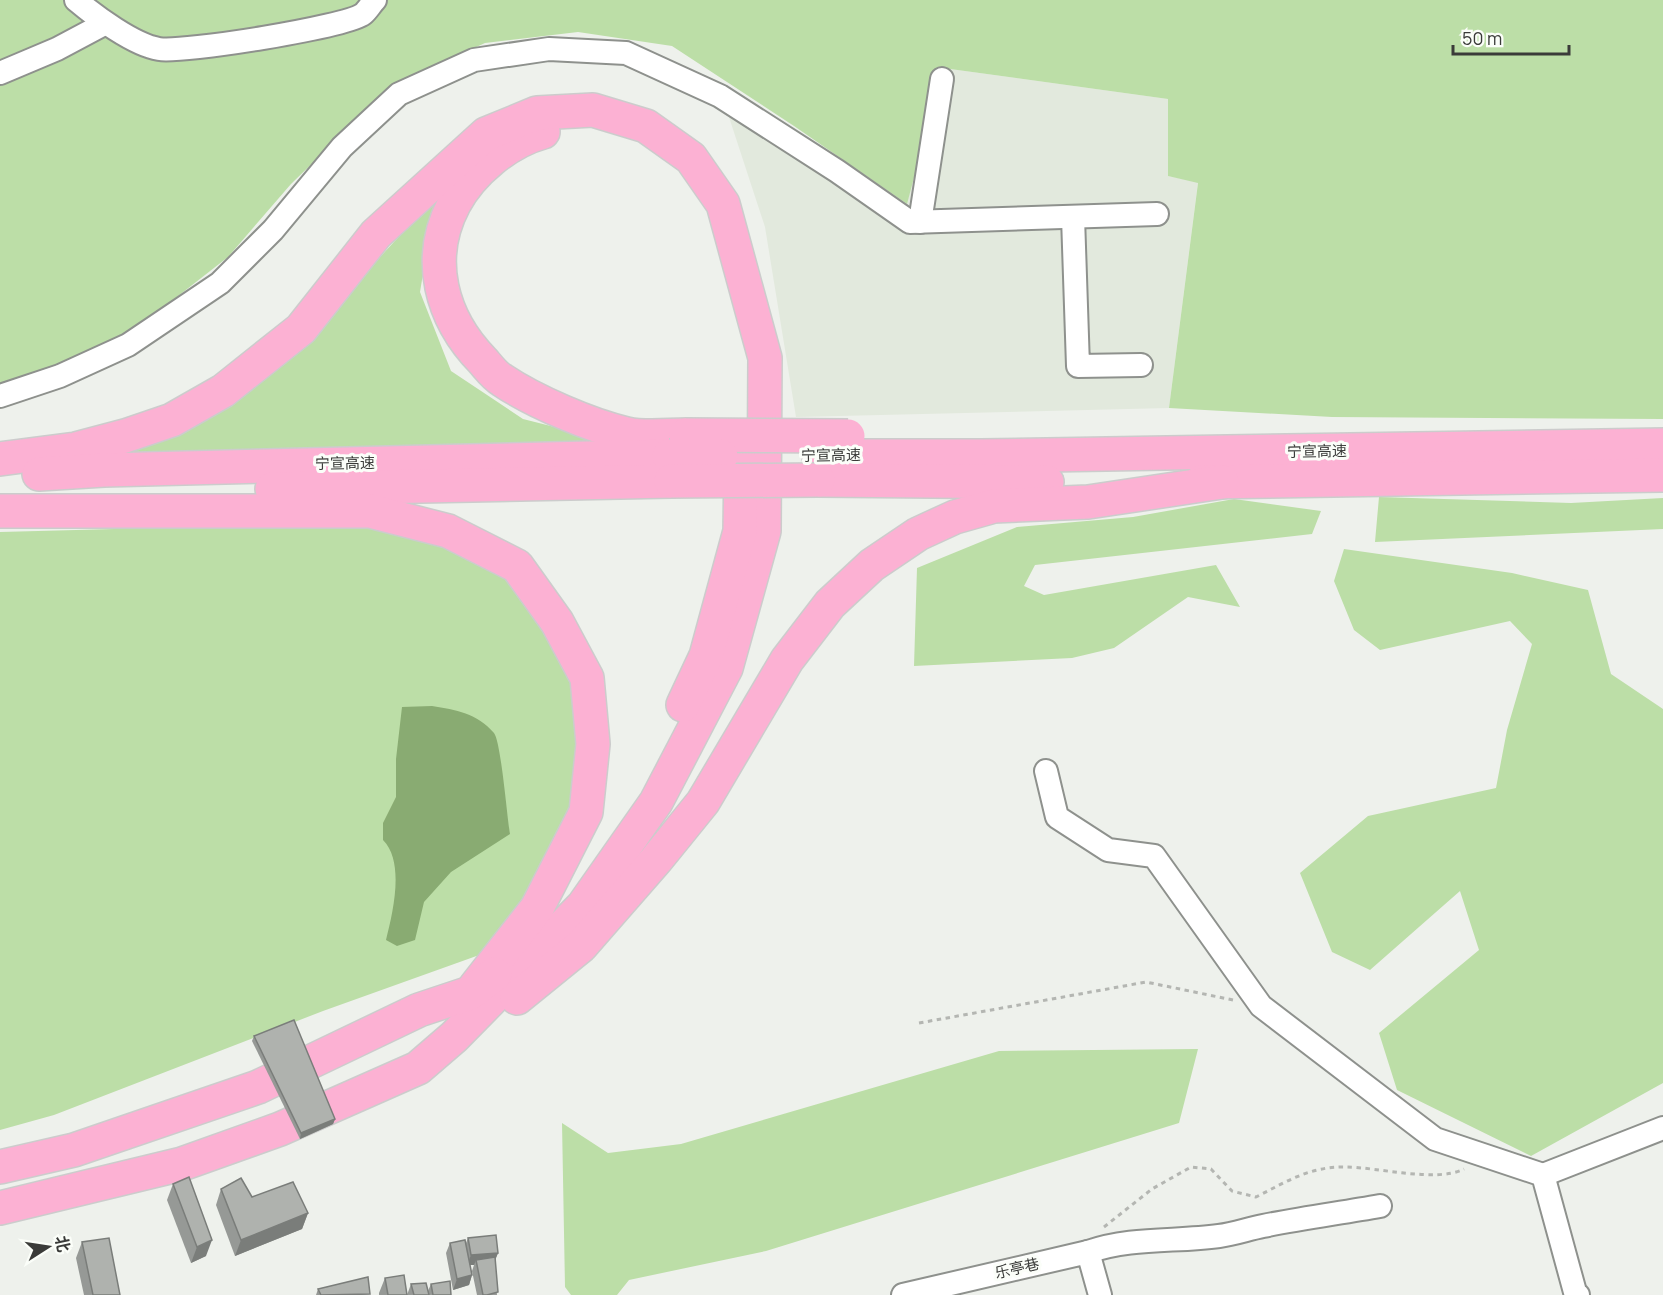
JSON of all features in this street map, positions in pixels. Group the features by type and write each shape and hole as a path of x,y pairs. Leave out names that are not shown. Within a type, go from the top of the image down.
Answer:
{"highway":[{"path":"0,459 76,449 125,436 172,420 224,391 301,329 376,234 486,134 537,113 593,110 646,126 691,158 723,204 765,358 764,531 726,668 656,802 583,906 454,1036 418,1068 369,1092 230,1148 161,1171 0,1208"},
{"path":"0,1167 74,1150 258,1087 419,1010 470,993 522,953 639,798 706,656 740,531 743,363 704,209 682,171 650,144 610,127 567,125 526,136 491,161 463,188 444,223 437,262 443,301 466,345 501,380 543,404 628,435 676,458 848,436 1135,453"},
{"name":"宁宣高速","path":"818,468 1135,453 1663,445"},
{"name":"宁宣高速","path":"0,500 311,488 676,458"},
{"name":"宁宣高速","path":"0,476 104,470 676,458 818,468 1222,482 1663,476"},
{"path":"454,1036 508,1004 581,946 703,802 787,660 830,604 872,565 918,534 956,517 994,506 1088,502 1222,482"},
{"path":"0,511 370,511 448,531 517,566 557,622 587,678 593,744 585,812 537,908 470,993"}],"street":[{"path":"76,0 104,24 158,49 213,46 317,28 362,15 375,0"},
{"path":"0,74 57,49 104,24"},
{"path":"0,396 60,376 128,345 220,283 273,230 342,147 399,94 474,60 549,49 626,53 720,96 837,171 910,222 1157,214"},
{"path":"920,222 942,80"},
{"path":"1073,217 1078,366 1141,365"},
{"path":"1046,771 1057,817 1108,850 1154,856 1261,1006 1435,1139 1543,1175 1663,1128"},
{"path":"1543,1175 1575,1292 1578,1295"},
{"name":"乐亭巷","path":"903,1295 1088,1252 1108,1245 1136,1241 1198,1239 1234,1234 1263,1226 1380,1206"},
{"path":"1088,1252 1100,1295"}],"path":[{"path":"919,1023 1146,982 1261,1006"},
{"path":"1104,1227 1152,1189 1191,1167 1211,1169 1232,1191 1256,1197 1309,1170 1347,1167 1382,1172 1440,1173 1461,1171 1487,1156"}],"shaded area":[{"path":"0,0 1663,0 1663,419 1332,417 1169,408 1198,183 1168,176 1168,99 943,68 907,204 672,46 578,32 485,43 393,85 291,184 228,257 118,343 0,386"},
{"path":"943,68 1168,99 1168,176 1198,182 1169,408 796,417 765,227 727,111 900,228"},
{"path":"466,164 434,207 420,292 451,371 523,419 618,443 95,460 188,424 271,375"},
{"path":"1379,497 1571,503 1663,498 1663,529 1375,542"},
{"path":"1234,499 1321,511 1312,534 1035,565 1024,586 1044,595 1216,565 1240,607 1188,597 1114,648 1072,658 914,666 917,568 1017,527 1133,517"},
{"path":"303,524 376,527 481,556 522,593 553,633 576,690 583,747 571,822 496,949 323,1011 54,1115 0,1130 0,532"},
{"path":"1344,549 1512,573 1588,590 1611,674 1663,709 1663,1083 1531,1156 1397,1090 1379,1033 1479,950 1460,891 1370,970 1332,952 1300,873 1368,816 1496,788 1507,730 1532,644 1510,621 1380,650 1354,630 1334,581"},
{"path":"432,706 458,711 473,717 494,733 501,764 510,834 451,872 424,902 415,940 397,946 386,940 394,902 395,874 390,849 383,840 383,823 396,797 396,759 402,707"},
{"path":"1198,1049 1179,1123 766,1251 629,1280 617,1295 571,1295 565,1287 562,1123 608,1153 681,1144 999,1051"}],"building":[{"path":"294,1020 335,1119 301,1133 254,1036"},
{"path":"189,1177 212,1240 197,1247 173,1184"},
{"path":"241,1178 252,1197 293,1182 308,1213 241,1240 221,1189"},
{"path":"496,1235 498,1253 471,1255 468,1238"},
{"path":"109,1238 120,1295 93,1295 82,1242"},
{"path":"465,1240 472,1275 457,1279 450,1243"},
{"path":"495,1257 498,1292 483,1295 476,1260"},
{"path":"404,1275 407,1295 388,1295 385,1278"},
{"path":"368,1277 370,1294 321,1295 318,1289"},
{"path":"450,1281 451,1295 433,1295 431,1284"},
{"path":"426,1283 429,1295 414,1295 411,1284"}]}
